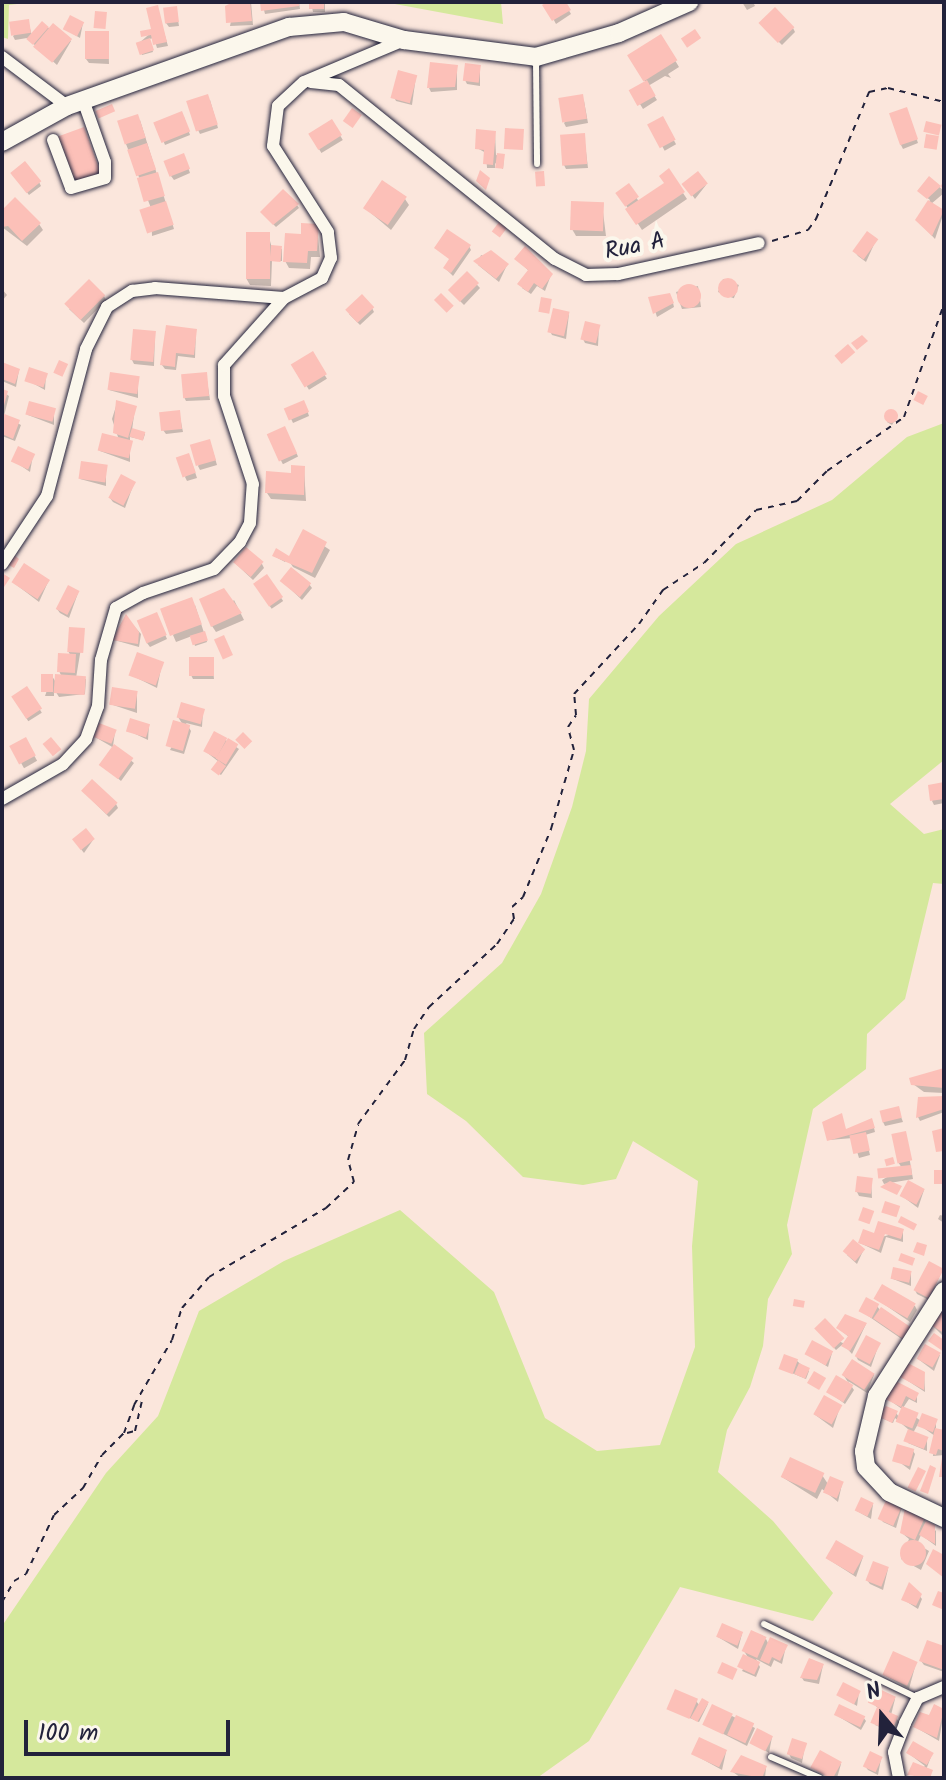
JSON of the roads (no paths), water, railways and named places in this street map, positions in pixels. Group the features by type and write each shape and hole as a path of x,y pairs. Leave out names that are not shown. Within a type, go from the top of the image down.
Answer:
{"street":[{"path":"2,142 75,103 289,27 344,22 404,40 536,57 619,33 689,2"},
{"path":"2,799 63,764 86,739 98,706 101,660 116,608 143,593 214,569 240,542 250,523 253,484 224,396 224,365 284,298 322,278 331,258 325,220 273,146 278,106 304,82 404,40"},
{"path":"2,57 75,103 105,162 105,178 71,188 53,140"},
{"name":"Rua A","path":"304,82 339,85 555,259 586,275 618,274 759,243"},
{"path":"2,564 47,496 86,349 107,307 132,291 155,288 284,298"},
{"path":"944,1291 877,1396 864,1451 866,1467 889,1492 944,1518"},
{"path":"899,1778 896,1741 918,1698 944,1687"}],"lane":[{"path":"536,57 537,164"},
{"path":"764,1624 918,1698"},
{"path":"771,1757 820,1778"}]}
